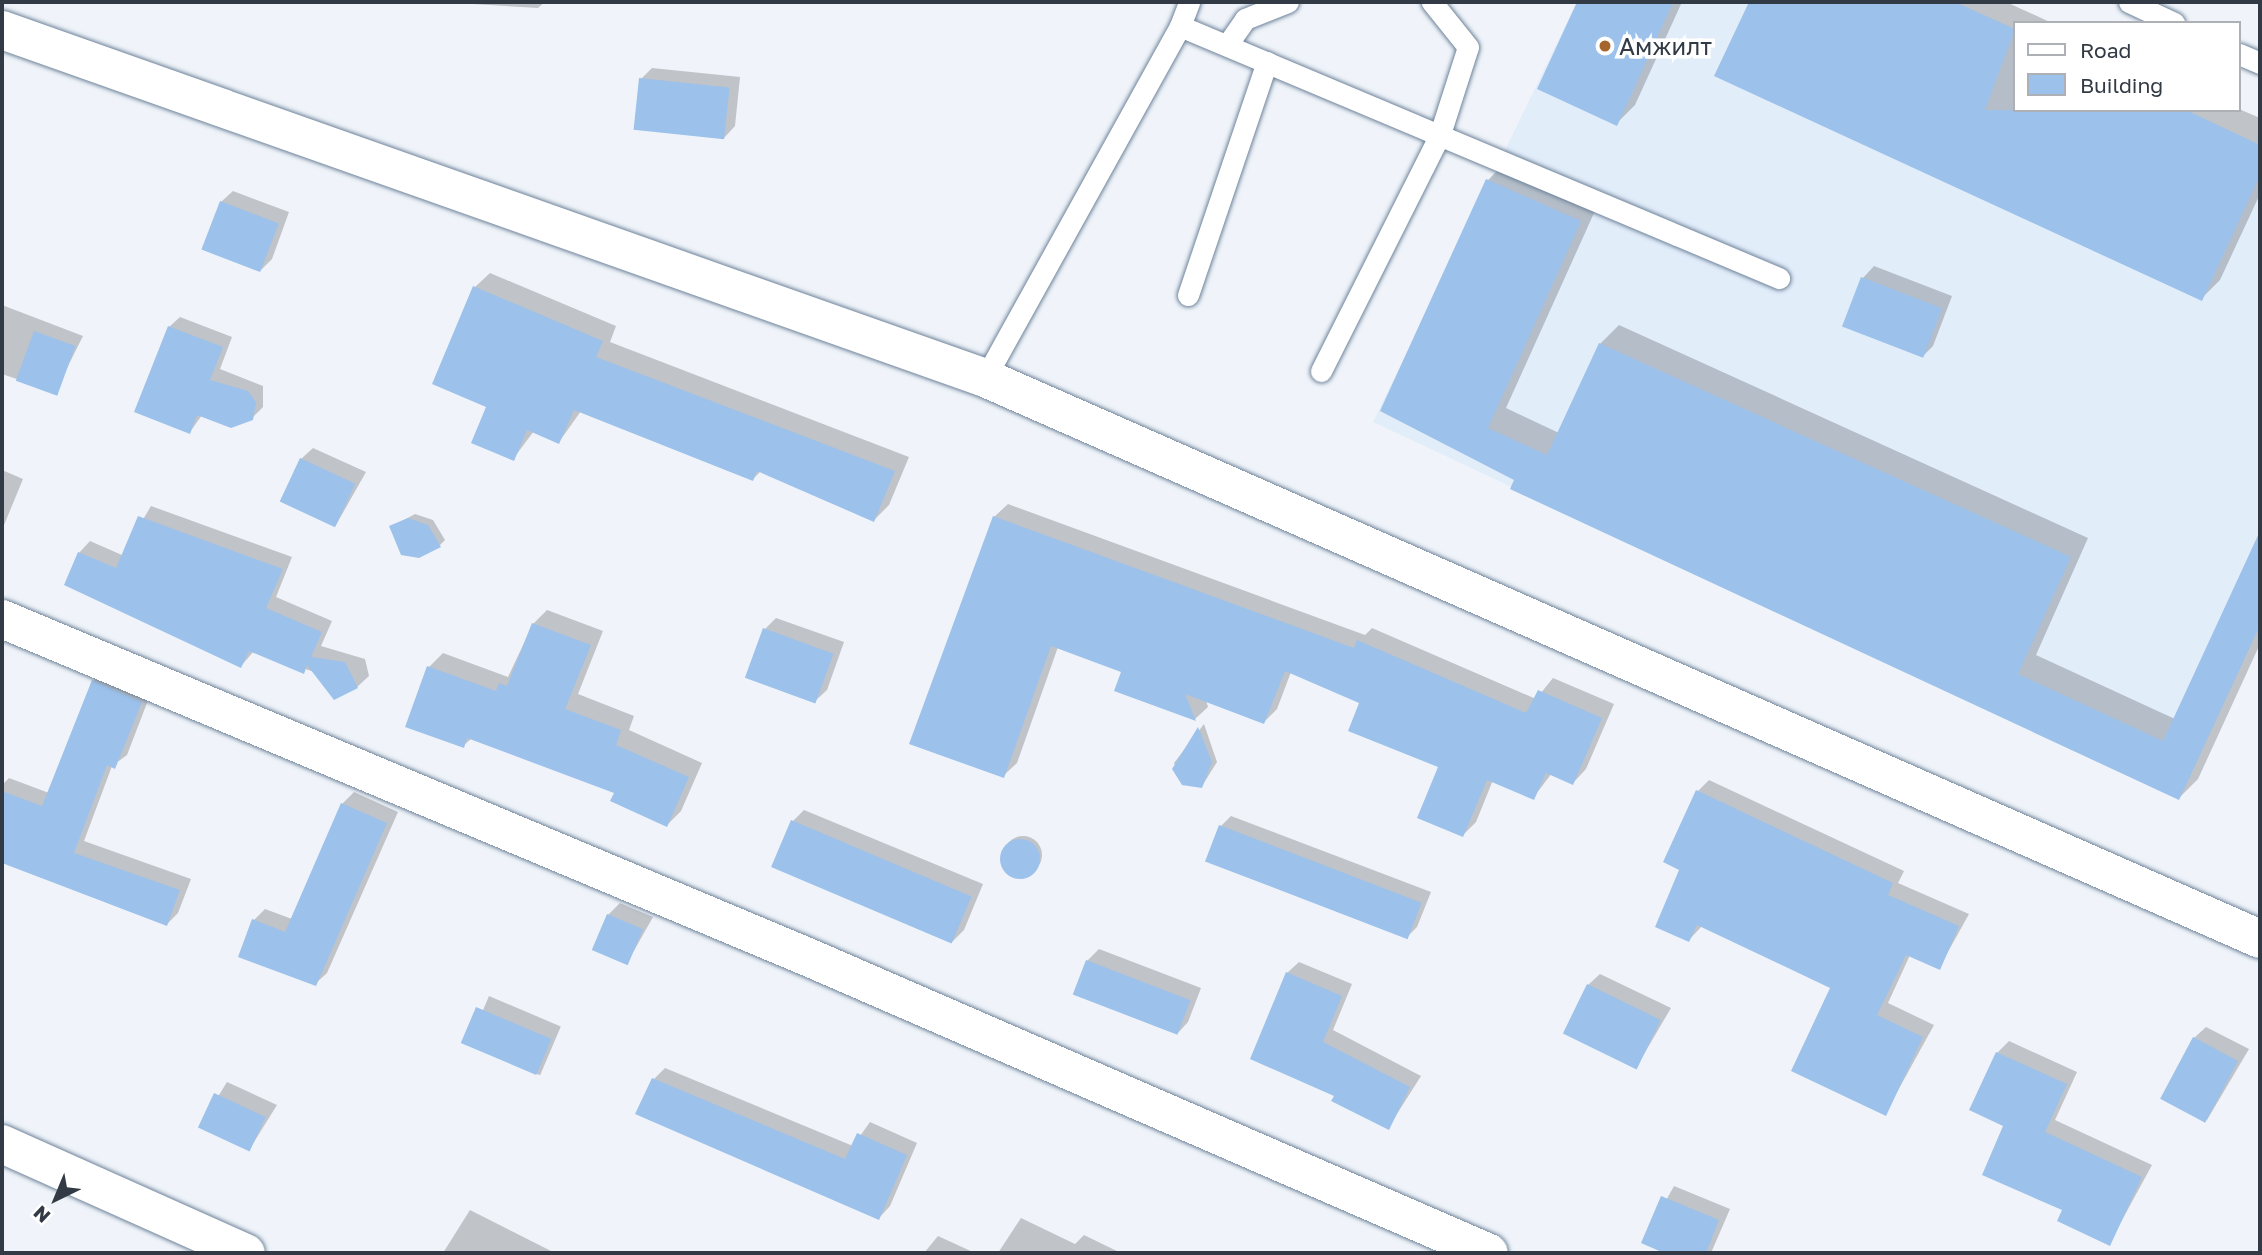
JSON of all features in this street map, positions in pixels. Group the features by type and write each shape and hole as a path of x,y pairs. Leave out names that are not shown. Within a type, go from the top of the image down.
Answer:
{"street":[{"path":"2,30 985,378 2260,939"},
{"path":"2,619 810,958 1489,1253"},
{"path":"2,1144 246,1253"}],"lane":[{"path":"985,378 1180,26 1189,2"},
{"path":"1227,45 1245,19 1288,2"},
{"path":"1321,371 1440,134 1468,47 1432,2"},
{"path":"2129,2 2170,21"},
{"path":"1180,26 1779,278"},
{"path":"2241,55 2260,63"},
{"path":"1188,295 1267,62"}],"shaded area":[{"path":"1577,2 1947,2 2014,33 2014,112 2187,112 2260,146 2260,625 2179,800 1373,422"}],"building":[{"name":"Амжилт","path":"1577,2 1673,2 1617,126 1537,89"},
{"path":"1749,2 1955,2 2014,29 1985,110 2190,112 2260,145 2260,175 2202,301 1714,76"},
{"path":"639,78 730,88 724,139 634,130"},
{"path":"1486,179 1581,221 1488,428 1547,455 1599,343 2071,557 2018,674 2163,741 2260,531 2260,625 2179,800 1510,489 1514,480 1380,411"},
{"path":"220,201 279,224 260,272 201,250"},
{"path":"1861,277 1942,308 1923,358 1842,326"},
{"path":"473,286 603,341 596,357 895,471 874,522 757,471 753,481 574,410 559,444 527,430 514,461 471,443 486,407 432,384"},
{"path":"168,326 223,347 210,380 248,391 256,402 253,420 231,428 197,415 190,434 134,412"},
{"path":"34,331 75,346 57,396 16,381"},
{"path":"300,458 355,484 335,527 280,502"},
{"path":"138,516 283,569 266,608 322,632 311,657 345,662 358,688 334,700 307,665 304,674 249,651 241,668 64,585 78,552 116,568"},
{"path":"993,516 1354,648 1357,640 1526,713 1538,690 1602,718 1573,785 1546,773 1534,800 1487,780 1463,837 1417,818 1438,767 1348,731 1359,703 1285,671 1264,724 1185,694 1196,721 1114,691 1121,672 1051,646 1004,778 909,744"},
{"path":"408,518 428,525 441,547 419,558 401,555 389,526"},
{"path":"532,623 591,645 565,709 621,730 616,745 689,777 667,827 610,801 614,793 467,738 464,748 405,727 427,666 496,691 499,683 507,686"},
{"path":"763,628 833,654 815,703 745,678"},
{"path":"92,680 142,702 115,769 107,765 74,853 180,890 167,926 2,863 2,791 42,806"},
{"path":"1198,727 1212,762 1202,788 1182,785 1172,769"},
{"path":"1696,790 1893,883 1888,895 1959,926 1940,970 1906,955 1877,1015 1923,1037 1886,1116 1791,1071 1830,988 1697,925 1689,942 1655,927 1679,870 1663,862"},
{"path":"341,803 387,823 316,986 238,957 252,919 285,932"},
{"path":"791,820 971,897 951,944 771,867"},
{"path":"1219,825 1422,903 1408,939 1205,861"},
{"path":"1020,839 1034,845 1040,859 1034,873 1020,879 1006,873 1000,859 1006,845"},
{"path":"607,914 643,929 628,965 592,950"},
{"path":"1086,960 1191,1000 1177,1035 1073,995"},
{"path":"1286,972 1342,996 1323,1042 1410,1087 1389,1130 1331,1101 1334,1096 1250,1059"},
{"path":"1587,984 1661,1020 1637,1069 1563,1033"},
{"path":"476,1007 551,1039 536,1075 461,1043"},
{"path":"2193,1037 2238,1061 2205,1123 2160,1099"},
{"path":"1996,1052 2067,1084 2045,1132 2142,1177 2110,1246 2057,1221 2062,1210 1982,1175 2003,1126 1969,1110"},
{"path":"652,1078 845,1159 857,1133 907,1155 879,1220 635,1114"},
{"path":"214,1093 266,1117 250,1152 198,1127"},
{"path":"1661,1196 1719,1220 1706,1253 1664,1253 1641,1243"}],"place":[{"name":"Амжилт","path":"1605,46"}]}
